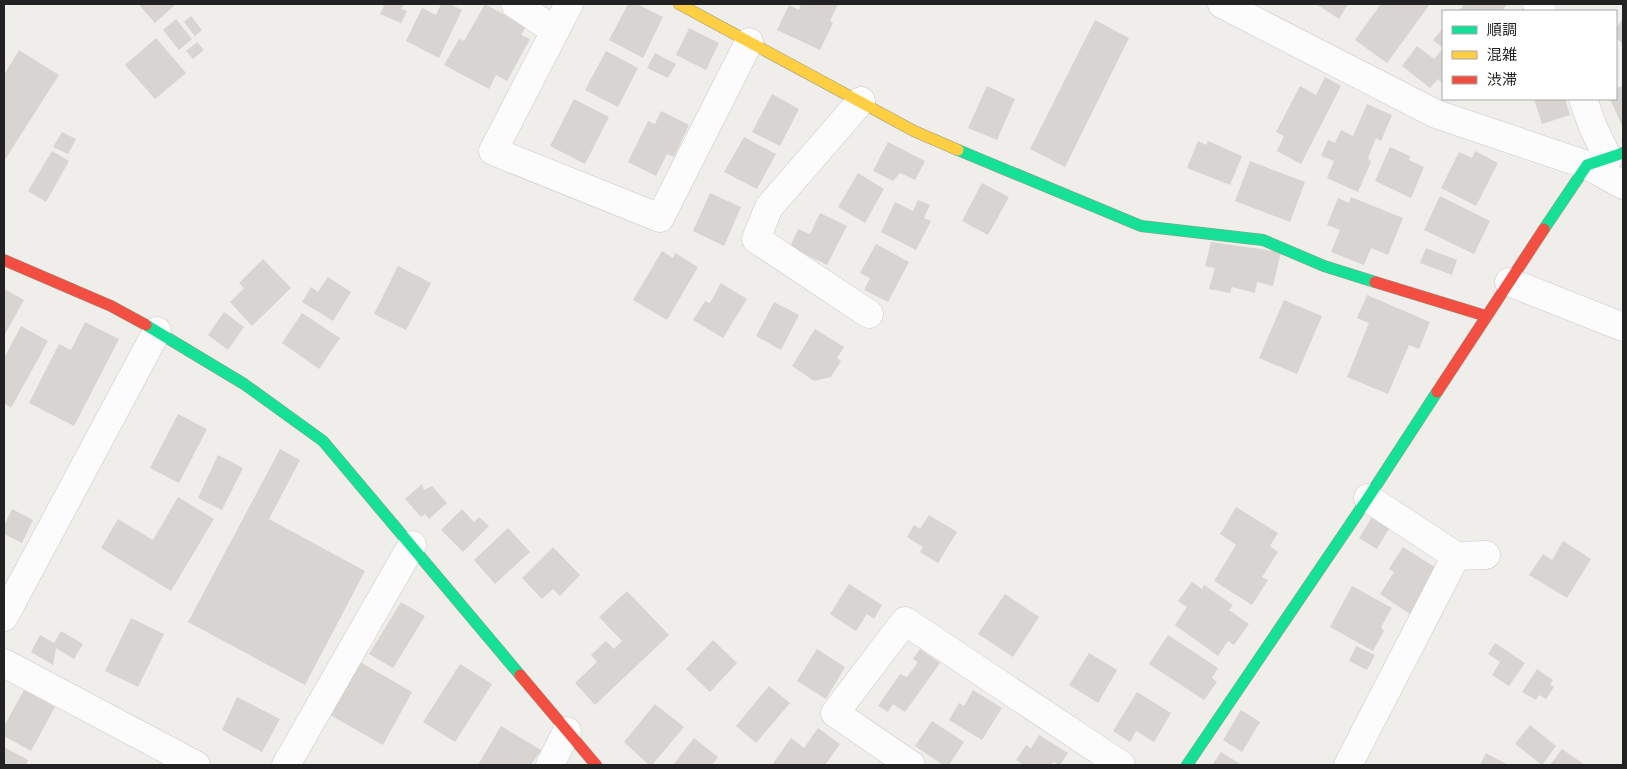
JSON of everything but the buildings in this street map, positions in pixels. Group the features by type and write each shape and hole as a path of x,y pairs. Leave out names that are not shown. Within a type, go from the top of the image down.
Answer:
{"street":[{"path":"515,4 554,30"},
{"path":"569,4 493,151 660,218 749,42"},
{"path":"679,4 914,131 1141,226 1263,240 1324,266 1486,316"},
{"path":"1222,4 1436,114 1606,159"},
{"path":"1582,100 1606,159 1623,185"},
{"path":"861,101 769,207 756,239 870,314"},
{"path":"1188,765 1368,498 1509,282 1606,159"},
{"path":"4,260 110,306 156,331 244,384 323,441 596,765"},
{"path":"1509,282 1623,326"},
{"path":"4,617 156,331"},
{"path":"1368,498 1456,556 1486,555"},
{"path":"286,765 412,545"},
{"path":"1348,765 1456,556"},
{"path":"912,765 835,713 905,621 1121,765"},
{"path":"4,663 196,765"},
{"path":"550,765 567,731"}],"traffic: fast":[{"path":"958,150 1141,226 1263,240 1324,266 1375,282"},
{"path":"1544,229 1587,165 1623,153"},
{"path":"146,325 244,384 323,441 520,675"},
{"path":"1187,765 1368,498 1437,392"}],"traffic: slow":[{"path":"679,4 914,131 958,150"}],"traffic: jam":[{"path":"1437,392 1544,229"},
{"path":"4,260 111,306 146,325"},
{"path":"1375,282 1486,316"},
{"path":"520,675 596,765"}]}
